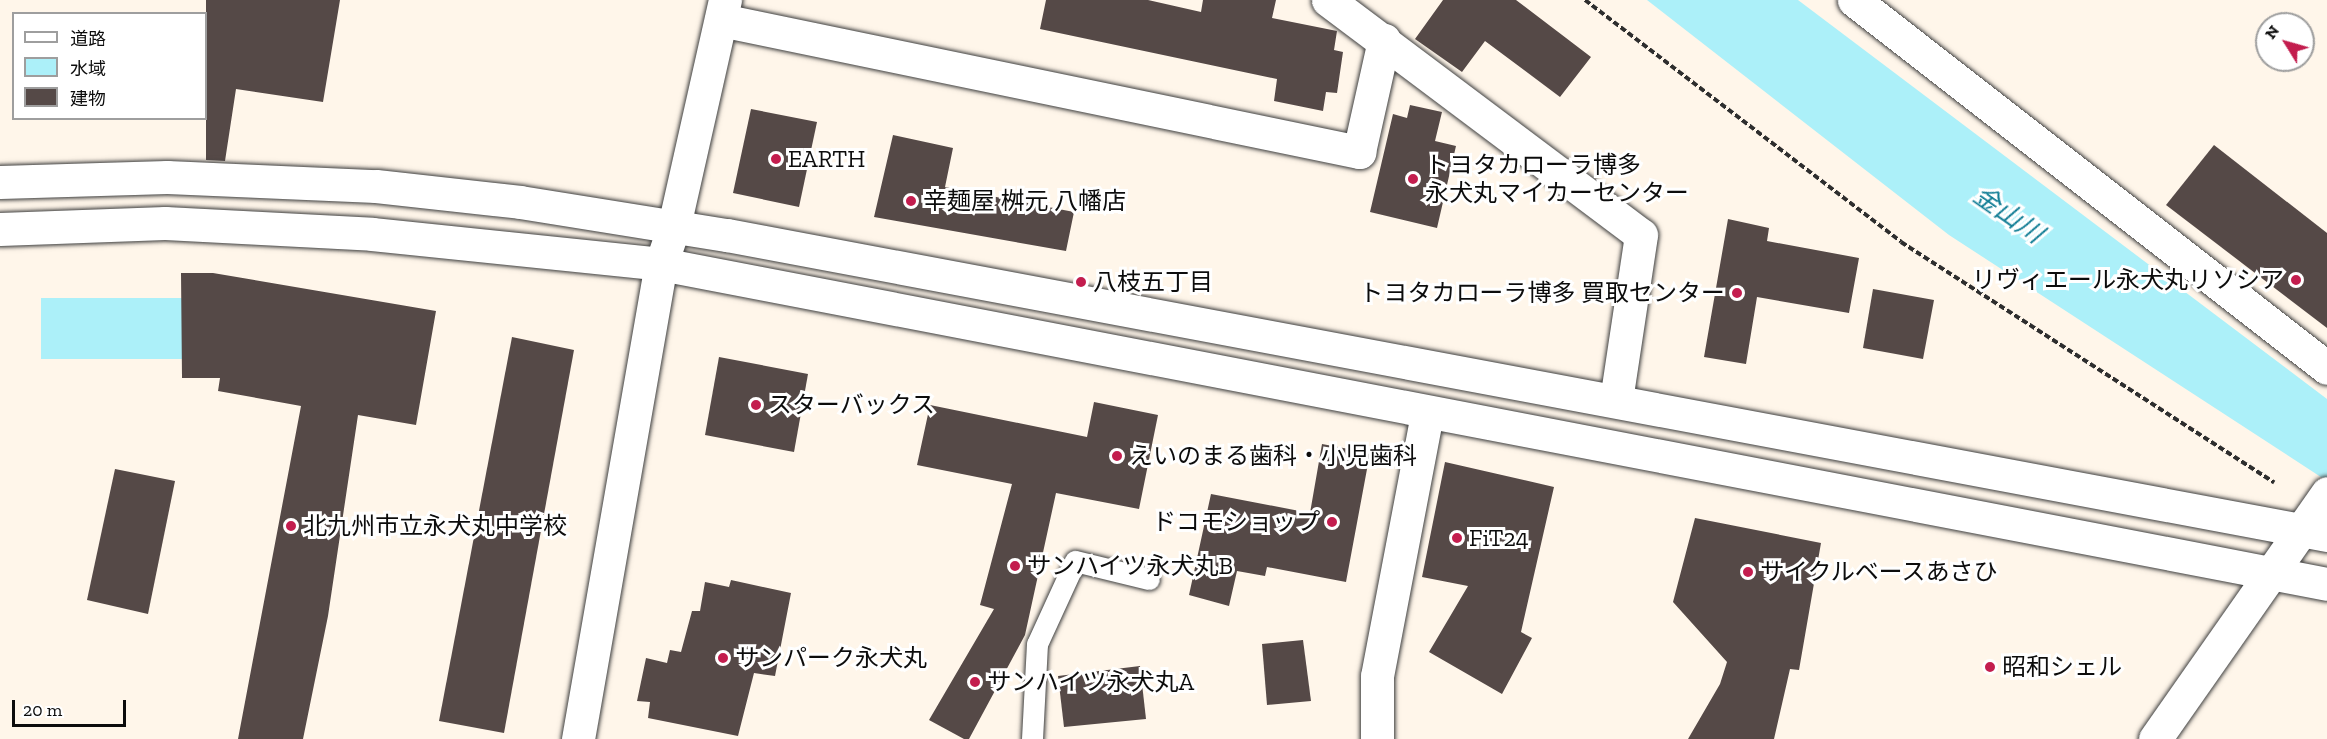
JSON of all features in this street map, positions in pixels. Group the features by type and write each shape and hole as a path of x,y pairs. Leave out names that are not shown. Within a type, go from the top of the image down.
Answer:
{"street":[{"path":"1328,0 1641,235 1616,400"},
{"path":"1854,0 2327,368"},
{"path":"578,739 661,264 674,226 723,10 1359,152 1384,40"},
{"path":"0,182 167,177 376,186 674,226 2314,532"},
{"path":"0,229 165,223 372,234 661,264 1427,413 2327,584"},
{"path":"1377,739 1377,676 1427,413"},
{"path":"2155,739 2271,572 2314,532 2324,496"}],"lane":[{"path":"1032,739 1037,644 1075,561 1149,579"}],"path":[{"path":"1585,0 1901,242 2274,482"}],"water":[{"name":"金山川","path":"1647,0 1798,0 2327,399 2327,481 1949,235"},
{"path":"41,298 182,298 182,359 41,359"}],"building":[{"path":"206,0 340,0 323,102 236,89 225,161 206,160"},
{"path":"1046,0 1148,0 1201,12 1203,0 1276,0 1272,18 1337,31 1334,50 1343,52 1337,93 1326,92 1323,111 1274,101 1277,79 1040,29"},
{"path":"1443,0 1516,0 1591,57 1560,97 1485,41 1462,72 1415,39"},
{"name":"トヨタカローラ博多 永犬丸マイカーセンター","path":"1410,105 1442,112 1435,141 1456,146 1437,228 1370,212 1393,114 1407,118"},
{"path":"751,109 817,122 799,207 733,193"},
{"path":"893,135 953,148 945,187 1074,212 1066,251 874,217"},
{"name":"リヴィエール永犬丸リソシア","path":"2214,145 2327,233 2327,328 2166,205"},
{"path":"1728,219 1769,228 1767,241 1859,258 1849,313 1757,297 1746,364 1704,357"},
{"path":"181,273 213,273 436,311 416,425 358,415 328,616 303,739 238,739 301,406 218,391 220,378 182,378"},
{"path":"1873,289 1934,300 1923,359 1863,348"},
{"path":"512,337 574,350 504,733 439,721"},
{"name":"スターバックス","path":"719,357 808,374 794,452 705,435"},
{"path":"1094,402 1158,415 1139,509 1056,493 1025,635 969,739 964,739 929,720 994,609 980,605 1012,484 917,465 930,405 1087,437"},
{"path":"1322,444 1370,453 1346,582 1267,567 1265,576 1237,571 1229,606 1189,595 1211,494 1310,513"},
{"path":"1445,462 1554,487 1521,632 1532,638 1502,694 1429,652 1468,586 1422,577"},
{"path":"115,469 175,481 148,614 87,600"},
{"name":"サイクルベースあさひ","path":"1695,518 1821,543 1799,670 1790,669 1774,739 1688,739 1720,684 1727,662 1673,602"},
{"name":"サンパーク永犬丸","path":"731,580 791,593 775,676 754,673 738,736 648,718 650,702 637,701 646,658 667,663 670,650 681,652 692,611 700,611 705,582 729,587"},
{"path":"1303,640 1311,701 1267,705 1262,644"},
{"path":"1140,666 1146,719 1064,727 1058,676"}],"place":[{"name":"EARTH","path":"776,159"},
{"name":"トヨタカローラ博多 永犬丸マイカーセンター","path":"1413,179"},
{"name":"辛麺屋 桝元 八幡店","path":"911,201"},
{"name":"リヴィエール永犬丸リソシア","path":"2296,280"},
{"name":"八枝五丁目","path":"1081,282"},
{"name":"トヨタカローラ博多 買取センター","path":"1737,293"},
{"name":"スターバックス","path":"756,405"},
{"name":"えいのまる歯科・小児歯科","path":"1117,456"},
{"name":"ドコモショップ","path":"1332,522"},
{"name":"北九州市立永犬丸中学校","path":"291,526"},
{"name":"FiT24","path":"1457,538"},
{"name":"サンハイツ永犬丸B","path":"1015,566"},
{"name":"サイクルベースあさひ","path":"1748,572"},
{"name":"サンパーク永犬丸","path":"723,658"},
{"name":"昭和シェル","path":"1990,667"},
{"name":"サンハイツ永犬丸A","path":"975,682"}]}
